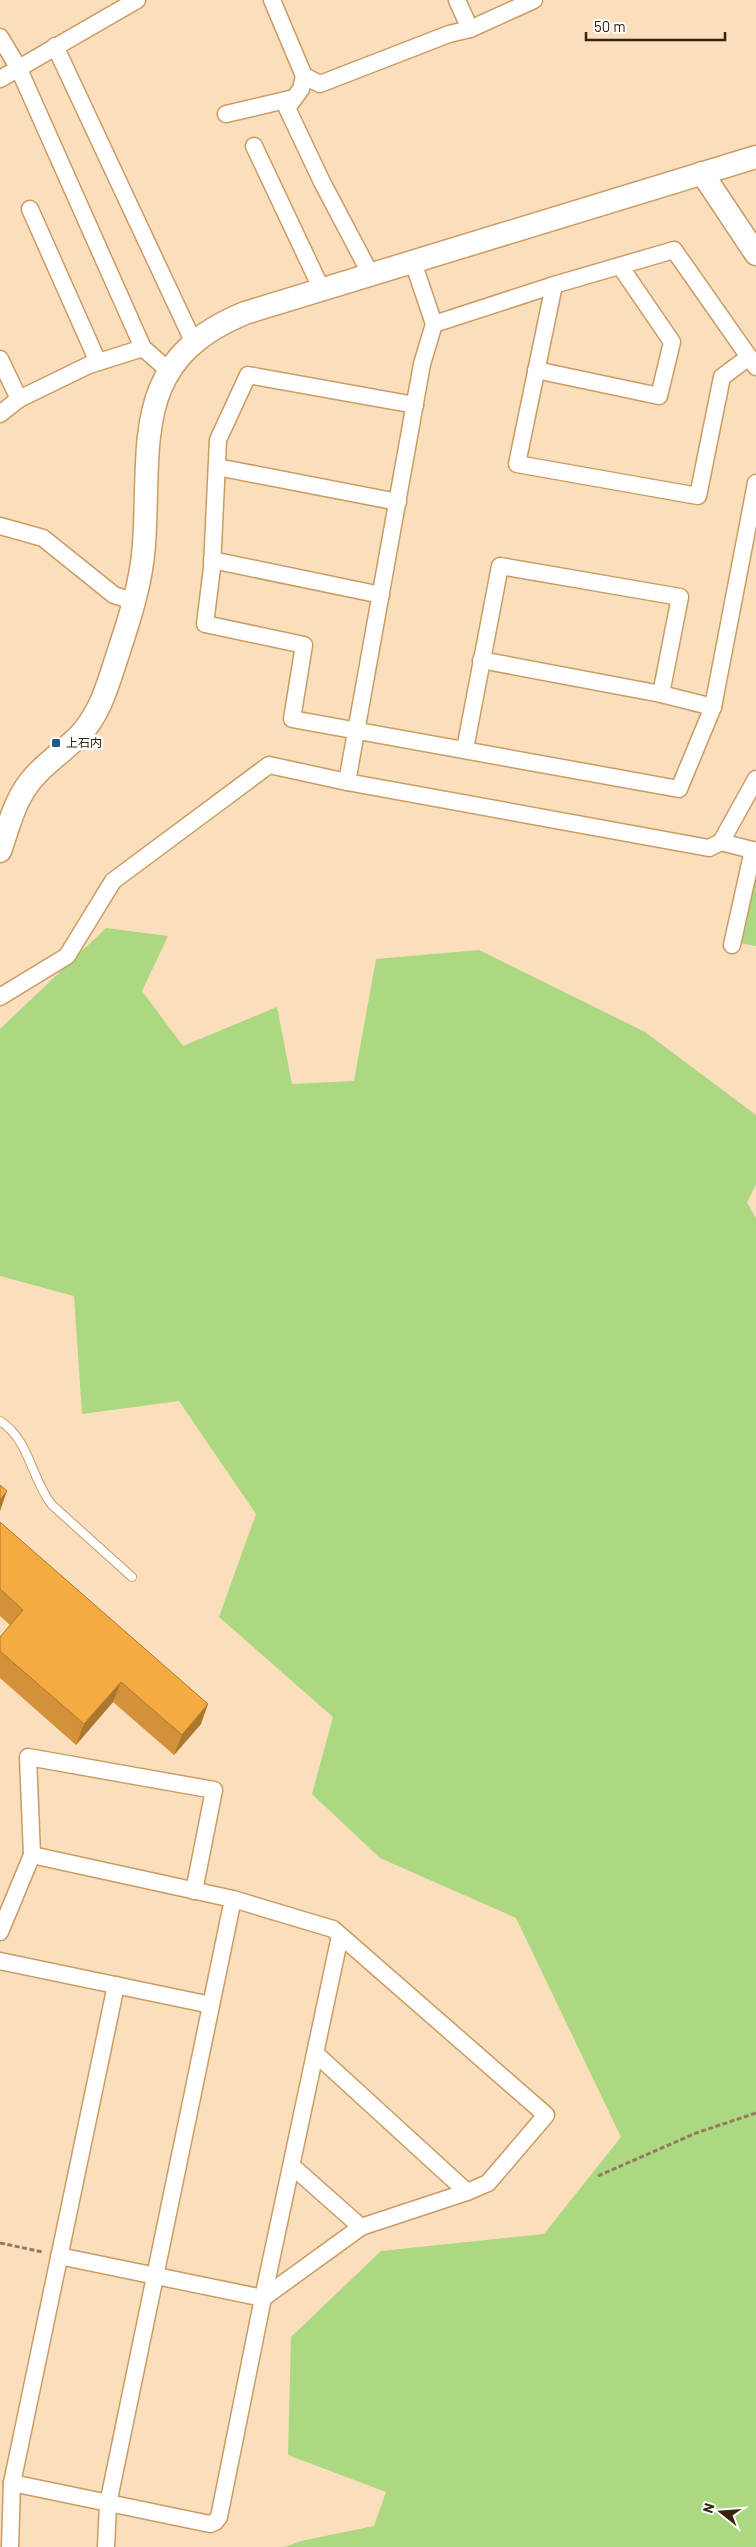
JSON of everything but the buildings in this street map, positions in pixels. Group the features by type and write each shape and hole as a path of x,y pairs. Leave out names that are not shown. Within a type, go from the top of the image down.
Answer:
{"street":[{"path":"0,79 137,0"},
{"path":"272,0 304,76 301,89 288,108 322,182 371,275"},
{"path":"457,0 470,29"},
{"path":"304,76 320,84 449,34 470,29 534,0"},
{"path":"0,37 18,67 144,348 168,370"},
{"path":"55,46 194,343"},
{"path":"226,114 294,98"},
{"path":"254,146 322,290"},
{"path":"0,852 23,791 33,778 79,735 98,708 135,602 144,545 147,443 151,417 159,387 168,370 194,343 220,324 245,313 756,157"},
{"path":"702,173 756,254"},
{"path":"30,209 98,362"},
{"path":"434,324 554,285 674,250 752,362 722,376 698,496 517,464 554,285"},
{"path":"347,782 422,364 434,324 413,262"},
{"path":"536,370 659,396 672,342 620,266"},
{"path":"0,414 19,399 98,362 144,348"},
{"path":"0,359 19,399"},
{"path":"415,405 248,375 218,440 212,560 205,624 304,645 292,719 678,789 713,707 749,548 756,483"},
{"path":"217,467 398,502"},
{"path":"0,526 43,538 114,595 135,602"},
{"path":"212,560 381,595"},
{"path":"465,749 500,566 680,597 661,694"},
{"path":"481,660 661,694 713,707"},
{"path":"0,997 67,956 113,881 269,765 347,782 709,848 721,842 756,779"},
{"path":"721,842 754,851 732,945"},
{"path":"0,1932 32,1855 28,1757 214,1790 194,1891"},
{"path":"32,1855 233,1898 332,1930 546,2115 488,2183 467,2192 361,2227 263,2298 59,2256"},
{"path":"106,2547 108,2504 233,1898"},
{"path":"12,2483 210,2524 219,2517 263,2298 340,1936"},
{"path":"0,1961 211,2005"},
{"path":"10,2547 12,2483 116,1986"},
{"path":"316,2054 467,2192"},
{"path":"292,2166 361,2227"}],"lane":[{"path":"0,1421 15,1433 22,1443 48,1500 132,1577"}],"path":[{"path":"598,2176 696,2133 756,2113"},
{"path":"0,2243 59,2256"}],"green space":[{"path":"756,869 756,946 740,943"},
{"path":"106,928 168,936 142,991 183,1046 277,1007 292,1084 354,1081 376,959 479,950 645,1032 756,1115 756,1184 747,1203 756,1218 756,2547 285,2547 301,2541 374,2526 386,2492 288,2455 291,2337 381,2251 544,2234 621,2137 516,1918 380,1858 312,1794 333,1717 219,1617 256,1514 179,1401 82,1414 74,1296 0,1276 0,1029"}],"place":[{"name":"上石内","path":"56,743"}]}
